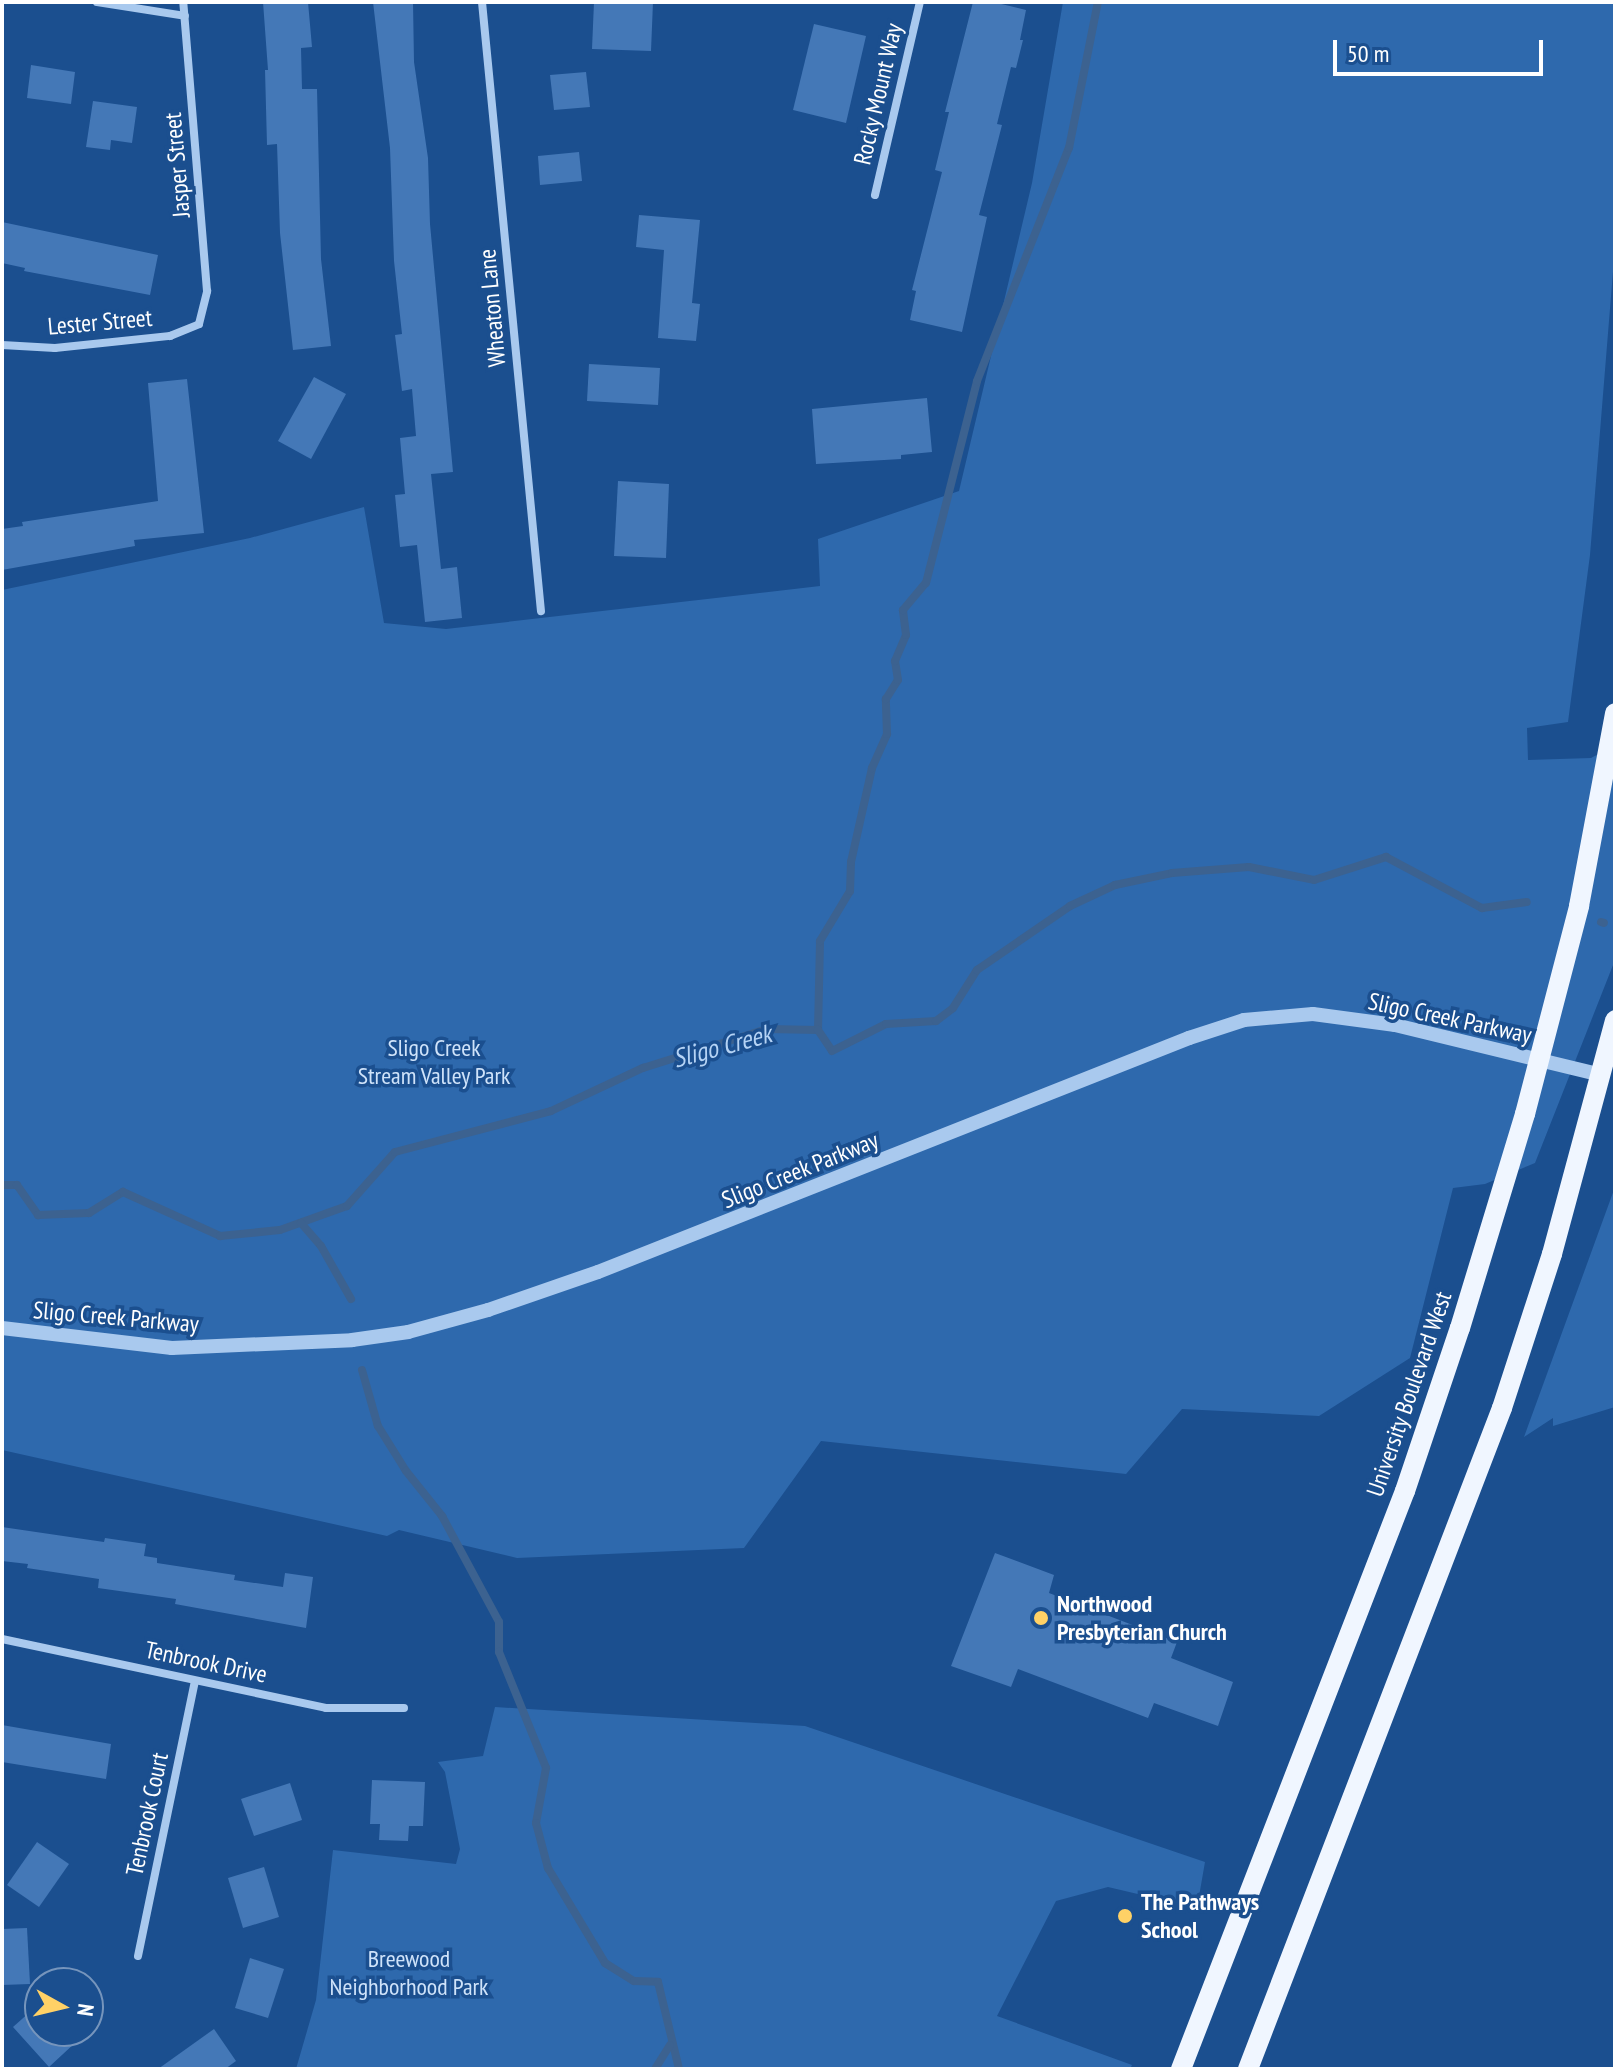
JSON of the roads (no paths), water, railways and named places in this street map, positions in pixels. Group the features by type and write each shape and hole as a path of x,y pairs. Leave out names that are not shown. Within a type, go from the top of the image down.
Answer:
{"main road":[{"name":"University Boulevard West","path":"1181,2069 1405,1491 1505,1183 1579,906 1615,713"},
{"path":"1248,2069 1502,1408 1552,1254 1615,1020"}],"street":[{"path":"97,2 185,16"},
{"name":"Jasper Street","path":"183,2 207,291 199,324"},
{"name":"Wheaton Lane","path":"482,2 541,611"},
{"name":"Rocky Mount Way","path":"875,195 920,2"},
{"name":"Lester Street","path":"2,345 55,348 156,338 170,336 199,324"},
{"name":"Sligo Creek Parkway","path":"2,1328 172,1348 352,1340 408,1332 488,1310 598,1272 1189,1038 1244,1020 1313,1014 1395,1025 1601,1075"},
{"name":"Tenbrook Drive","path":"2,1639 326,1708 404,1708"},
{"name":"Tenbrook Court","path":"138,1956 195,1681"}],"waterway":[{"path":"818,1030 820,941 850,891 851,862 872,768 887,734 886,699 898,680 895,661 906,635 903,610 926,583 977,381 1069,148 1098,2"},
{"name":"Sligo Creek","path":"2,1185 17,1185 38,1215 89,1213 123,1192 220,1236 280,1230 347,1206 395,1152 551,1111 643,1068 767,1029 818,1030 832,1051 886,1024 936,1021 953,1008 977,970 1070,906 1115,885 1172,873 1249,867 1314,880 1386,857 1482,908 1527,902"},
{"path":"301,1223 321,1246 351,1299"},
{"path":"362,1370 378,1426 406,1471 442,1516 499,1622 499,1652 546,1768 536,1823 548,1868 605,1963 634,1981 658,1982 679,2069"},
{"path":"655,2069 670,2045"}],"place":[{"name":"Northwood Presbyterian Church","path":"1041,1618"},
{"name":"The Pathways School","path":"1125,1916"}],"park label":[{"name":"Sligo Creek Stream Valley Park","path":"434,1062"},
{"name":"Breewood Neighborhood Park","path":"409,1973"}]}
